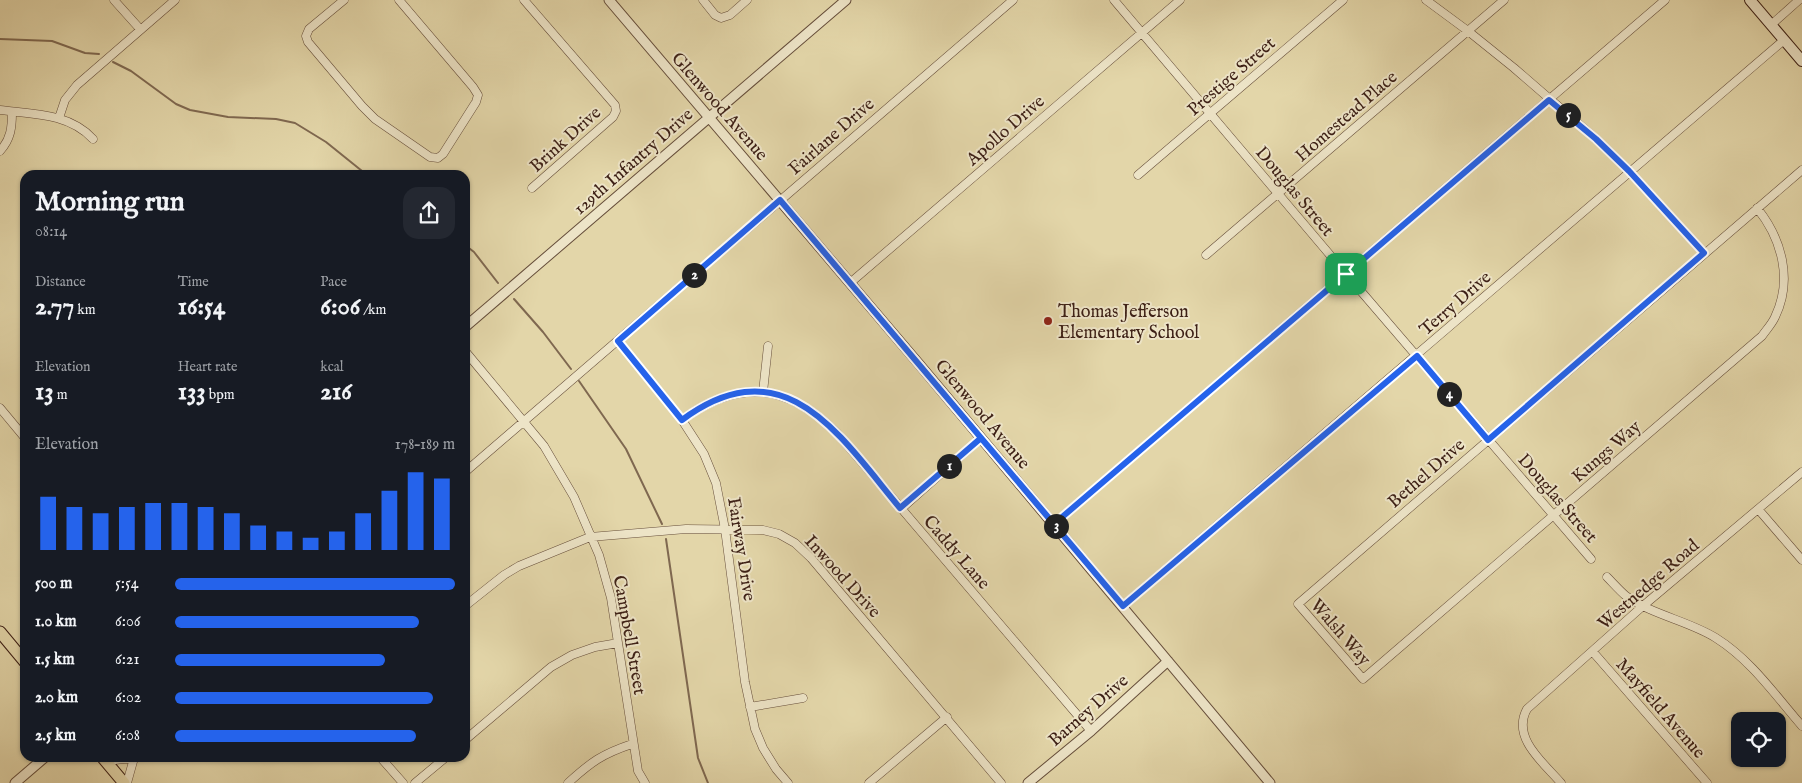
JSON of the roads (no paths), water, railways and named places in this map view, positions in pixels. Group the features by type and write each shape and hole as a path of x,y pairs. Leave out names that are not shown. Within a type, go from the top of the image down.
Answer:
{"main road":[{"path":"1750,0 1802,62"},
{"path":"0,632 20,656"},
{"path":"107,762 126,783"}],"street":[{"path":"114,0 140,29"},
{"path":"59,118 65,100 77,86 175,0"},
{"path":"344,0 309,29 306,36 308,42 375,119 430,157 438,158 443,154 478,96 473,87 399,0"},
{"name":"Brink Drive","path":"524,0 615,105 616,111 613,117 532,188"},
{"name":"Glenwood Avenue","path":"609,0 1054,524 1270,783"},
{"path":"703,0 715,15 722,18 730,15 747,0"},
{"name":"129th Infantry Drive","path":"470,323 846,0"},
{"name":"Fairlane Drive","path":"470,468 1013,0"},
{"name":"Douglas Street","path":"1114,0 1591,559"},
{"name":"Apollo Drive","path":"850,284 1180,0"},
{"name":"Prestige Street","path":"1138,175 1343,0"},
{"path":"1426,0 1468,31 1596,139 1629,171 1704,253"},
{"name":"Homestead Place","path":"1206,255 1504,0"},
{"path":"1054,524 1665,0"},
{"path":"1771,24 1799,0"},
{"name":"Terry Drive","path":"1123,606 1784,40"},
{"path":"0,110 59,118 87,133 93,139"},
{"path":"0,151 7,144 12,130 12,112"},
{"name":"Bethel Drive","path":"1298,604 1802,170"},
{"name":"Kungs Way","path":"1362,679 1762,336 1775,317 1784,280 1781,251 1774,233 1757,208"},
{"name":"Fairway Drive","path":"618,341 682,420 704,454 716,483 725,529 750,707 755,729 763,748 776,770 788,783"},
{"path":"762,392 768,346"},
{"name":"Campbell Street","path":"470,357 544,446 574,497 599,555 612,604 632,744 638,771 645,783"},
{"name":"Caddy Lane","path":"682,420 697,409 719,398 740,393 762,392 785,397 797,402 822,418 838,433 1091,731"},
{"path":"0,408 20,432"},
{"path":"900,508 981,438"},
{"name":"Westnedge Road","path":"1561,783 1527,744 1523,735 1522,724 1527,709 1644,605 1802,472"},
{"path":"1758,509 1802,560"},
{"name":"Inwood Drive","path":"470,602 504,575 519,566 590,537 725,529 763,530 779,534 795,543 811,558 1001,783"},
{"path":"1607,577 1628,597 1702,631 1733,650 1749,665 1802,726"},
{"name":"Walsh Way","path":"1298,604 1362,679"},
{"path":"470,736 551,667 572,655 594,647 618,644"},
{"name":"Mayfield Avenue","path":"1593,652 1707,783"},
{"name":"Barney Drive","path":"1028,783 1091,731 1168,661"},
{"path":"750,707 803,698"},
{"path":"869,783 946,717"},
{"path":"568,783 591,762 609,752 632,744"},
{"path":"15,783 39,762"},
{"path":"126,783 133,762"},
{"path":"385,762 403,783"},
{"path":"415,783 440,762"}],"waterway":[{"path":"0,39 52,41 85,53 99,54"},
{"path":"113,62 131,71 176,104 190,110 228,117 276,119 295,123 326,142 361,170"},
{"path":"470,249 498,283"},
{"path":"514,299 543,332 571,369"},
{"path":"579,381 626,449 662,524"},
{"path":"666,539 698,758 708,783"}],"place":[{"name":"Thomas Jefferson Elementary School","path":"1048,321"}]}
